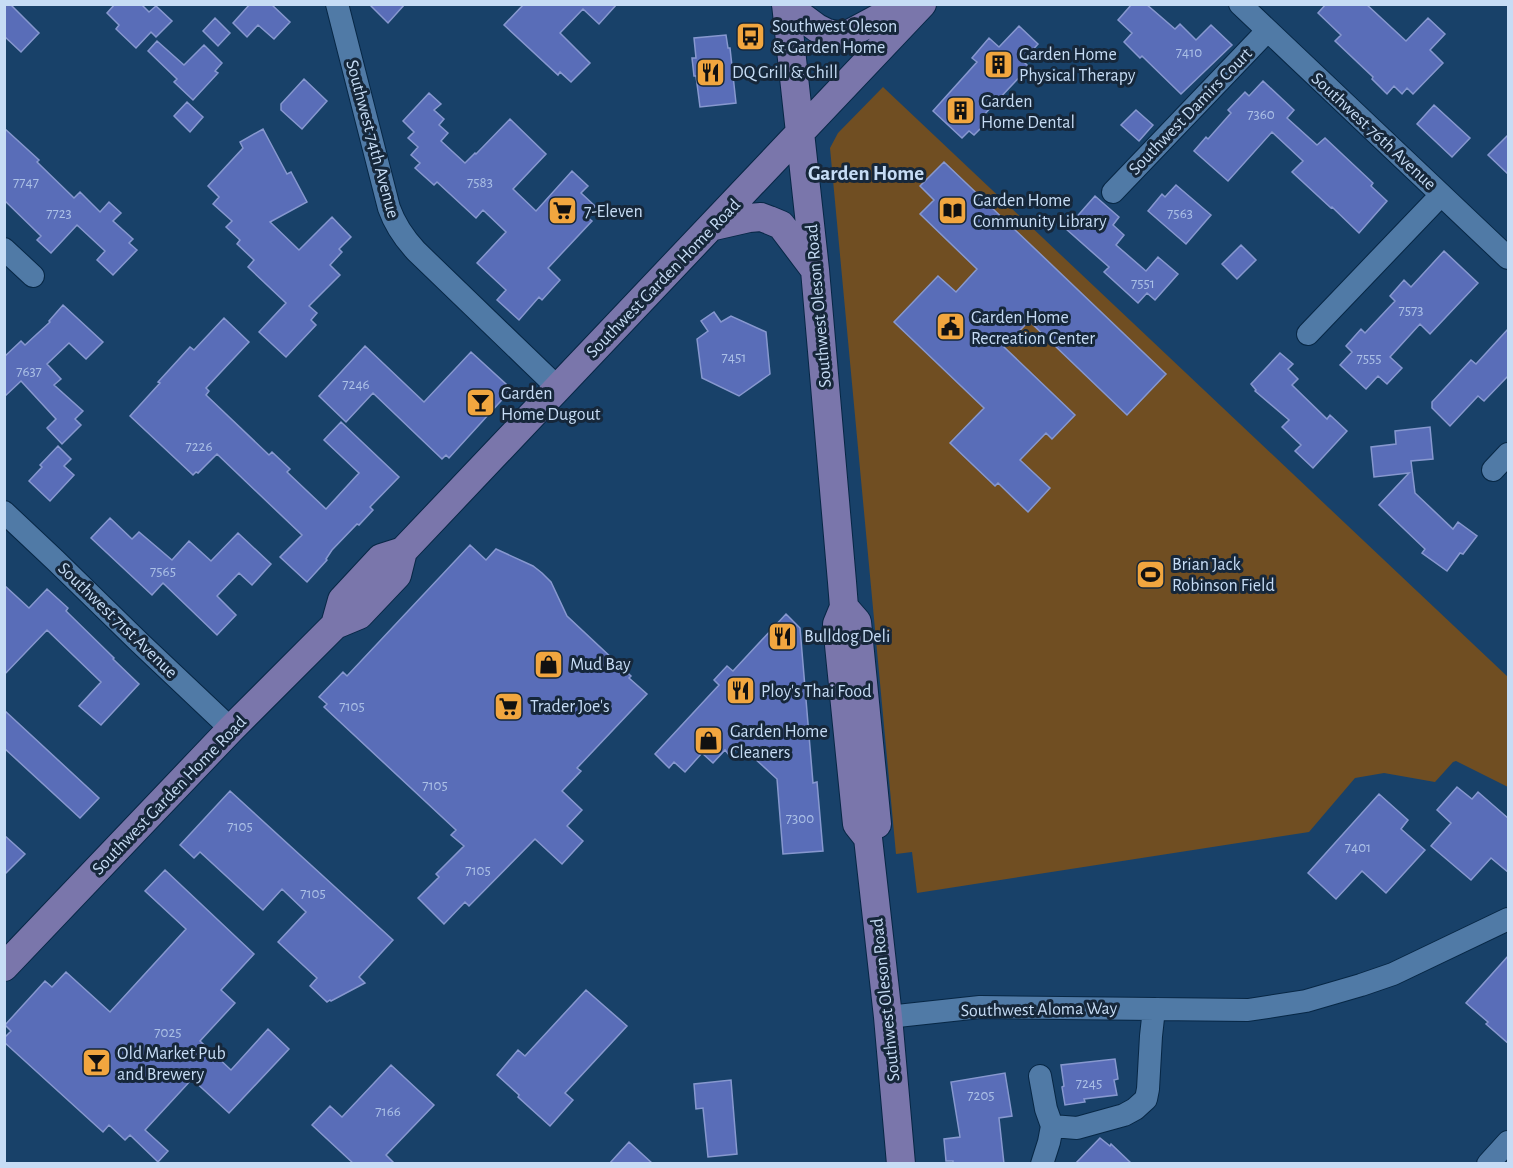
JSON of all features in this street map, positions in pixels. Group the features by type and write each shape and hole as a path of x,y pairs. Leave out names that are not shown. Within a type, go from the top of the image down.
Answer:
{"main road":[{"path":"786,5 817,28 838,35 849,34 905,4"},
{"name":"Southwest Garden Home Road","path":"4,967 231,729 335,625 342,600 381,558 403,552 922,4"},
{"name":"Southwest Oleson Road","path":"786,5 815,270 844,608 857,622 877,825 868,837 888,1017 901,1164"},
{"path":"714,226 761,217 781,225 815,270"}],"street":[{"name":"Southwest 74th Avenue","path":"337,4 393,219 416,251 558,388"},
{"name":"Southwest 76th Avenue","path":"1240,4 1509,258"},
{"name":"Southwest Damirs Court","path":"1113,192 1267,31"},
{"path":"1308,334 1442,195"},
{"path":"4,249 33,276"},
{"name":"Southwest 71st Avenue","path":"4,512 231,729"},
{"name":"Southwest Aloma Way","path":"888,1017 980,1007 1248,1010 1306,1001 1394,974 1509,919"},
{"path":"1052,1126 1077,1128 1124,1114 1135,1109 1146,1098 1154,1009"},
{"path":"1040,1076 1046,1109 1052,1126 1042,1164"},
{"path":"1488,1164 1509,1142"}],"shaded area":[{"name":"Garden Home Recreation Center","path":"883,87 1508,677 1508,787 1456,761 1435,782 1384,773 1355,778 1309,832 917,893 912,852 896,854 830,148 838,133"}],"building":[{"path":"4,4 10,4 39,33 21,52 4,36"},
{"path":"115,4 141,4 149,12 156,6 172,21 156,37 151,32 136,48 116,29 119,25 107,13"},
{"path":"250,4 271,4 290,22 274,39 258,25 247,37 233,23"},
{"path":"369,4 405,4 388,23"},
{"path":"524,4 617,4 599,24 583,9 560,33 590,63 571,82 560,72 558,75 504,25"},
{"path":"1132,4 1146,4 1175,29 1180,24 1196,40 1211,25 1232,45 1181,94 1124,42 1132,33 1118,20"},
{"path":"1326,4 1366,4 1406,41 1428,18 1445,34 1430,50 1443,63 1413,94 1407,88 1402,94 1394,86 1387,94 1372,79 1373,77 1335,41 1341,35 1318,13"},
{"path":"215,18 230,33 218,46 203,31"},
{"path":"1019,26 1038,44 1023,61 1029,67 981,118 986,123 974,135 969,131 962,138 933,111 977,62 972,58 989,38 999,47"},
{"name":"DQ Grill & Chill","path":"726,35 728,48 730,48 736,103 700,107 692,58 696,58 694,38"},
{"path":"157,41 184,65 204,45 222,63 215,71 218,73 193,100 174,82 177,79 148,51"},
{"path":"304,79 327,101 302,129 281,110 281,104"},
{"path":"1263,81 1294,110 1287,118 1317,145 1325,138 1373,183 1371,186 1387,201 1359,233 1292,172 1303,161 1272,132 1228,181 1194,151 1231,113 1228,110 1245,92 1249,96"},
{"path":"429,93 441,104 434,110 444,119 439,125 448,133 441,141 465,163 510,119 546,154 513,189 536,211 572,171 588,186 581,193 595,206 586,216 592,221 548,268 560,280 542,300 539,297 519,320 497,300 506,290 477,263 506,232 483,210 476,218 437,182 434,185 415,168 420,163 411,155 418,147 408,138 414,132 403,121"},
{"path":"187,102 203,117 190,132 174,116"},
{"path":"1434,105 1470,138 1452,157 1417,124"},
{"path":"1136,110 1153,125 1139,141 1121,125"},
{"path":"4,128 39,160 37,162 74,198 80,192 100,212 109,202 121,213 113,221 133,239 129,243 137,250 113,275 97,260 105,251 77,225 51,253 37,240 41,236 4,200"},
{"path":"263,129 287,174 291,172 307,202 270,222 299,250 332,217 351,237 339,249 342,252 330,265 340,275 309,306 317,313 311,320 316,325 286,357 259,332 286,303 248,267 254,260 237,244 240,240 226,227 232,221 213,204 219,197 208,186 243,148 240,142"},
{"path":"1509,134 1509,175 1488,155"},
{"name":"Garden Home Recreation Center","path":"944,162 1166,374 1127,415 1029,321 1004,347 1075,415 1052,439 1046,433 1020,460 1050,488 1028,512 998,483 995,486 950,443 984,408 894,322 938,276 956,292 977,269 920,214 934,200 920,186"},
{"path":"1176,185 1211,215 1186,244 1148,211 1162,194 1165,197"},
{"path":"1095,196 1119,217 1113,225 1124,235 1116,245 1146,271 1158,257 1178,274 1155,300 1147,293 1138,303 1104,272 1109,267 1066,229"},
{"path":"1241,245 1256,260 1237,279 1222,264"},
{"path":"1444,251 1478,283 1430,334 1420,324 1390,357 1402,368 1387,384 1378,376 1366,389 1340,365 1352,352 1346,346 1361,329 1365,333 1395,301 1390,296 1404,280 1411,287"},
{"path":"63,305 103,342 86,359 69,343 47,364 61,379 54,385 83,411 75,419 81,425 62,444 47,428 56,419 21,381 4,397 4,357 21,341 25,345 50,322"},
{"path":"714,312 721,322 731,316 766,332 770,374 739,396 702,378 697,339 708,331 701,321"},
{"path":"224,318 249,342 206,388 209,391 206,395 269,455 272,452 290,469 287,472 326,509 359,473 324,440 341,422 399,477 370,507 373,510 332,550 327,560 307,582 280,557 302,535 217,454 193,475 130,416 190,347 194,350"},
{"path":"1509,328 1509,375 1484,401 1478,396 1450,426 1432,408 1432,402 1471,360 1476,364"},
{"path":"365,346 424,402 471,352 507,385 509,392 449,458 446,455 442,459 373,393 346,422 319,396"},
{"path":"1280,353 1293,364 1288,369 1298,379 1292,385 1327,419 1330,415 1347,431 1313,468 1295,451 1301,445 1282,427 1289,420 1255,391 1251,384"},
{"path":"1430,427 1433,459 1411,461 1415,493 1453,529 1458,522 1477,536 1463,554 1460,553 1447,571 1422,553 1425,549 1379,505 1409,473 1374,477 1371,447 1396,444 1395,431"},
{"path":"58,446 71,459 64,466 74,475 50,501 29,481"},
{"path":"110,518 132,539 139,532 172,560 189,541 211,561 238,533 271,564 252,585 239,573 217,596 236,615 217,635 163,583 152,595 91,538"},
{"name":"Trader Joe's","path":"470,545 486,560 496,549 533,566 542,573 551,582 567,616 647,694 577,768 581,771 562,791 582,810 567,826 583,841 562,864 535,839 469,906 465,902 444,924 418,898 439,877 436,874 464,846 451,835 456,830 324,707 327,704 319,697 343,672 347,676"},
{"path":"4,585 29,608 47,589 68,608 66,611 139,684 101,725 79,706 101,682 47,630 4,675"},
{"path":"786,614 800,628 813,783 817,782 823,851 783,854 777,779 740,745 730,756 725,750 713,763 702,753 685,772 674,762 669,768 655,754 719,685 714,680 727,666 733,671"},
{"path":"4,710 99,798 80,818 4,748"},
{"path":"1457,787 1472,799 1478,792 1509,819 1509,873 1491,858 1471,880 1431,846 1451,823 1437,810"},
{"path":"230,791 393,940 359,977 365,983 327,1002 310,986 317,978 278,942 306,912 282,889 263,910 200,852 194,858 180,845"},
{"path":"1379,794 1408,820 1401,829 1425,850 1386,893 1362,871 1336,899 1308,873"},
{"path":"4,835 25,854 4,875"},
{"path":"165,870 254,954 221,990 235,1003 200,1041 231,1070 268,1029 289,1049 229,1113 192,1079 145,1130 168,1151 158,1162 130,1135 125,1140 109,1125 103,1132 4,1042 4,1038 11,1031 5,1025 45,981 52,987 66,972 110,1012 186,929 145,891"},
{"path":"1509,955 1509,1044 1466,1003"},
{"path":"586,990 627,1026 565,1093 573,1100 550,1126 497,1075 518,1050 525,1056"},
{"path":"1115,1059 1118,1079 1114,1080 1117,1095 1084,1099 1085,1102 1065,1105 1061,1065"},
{"path":"391,1065 434,1105 386,1155 395,1164 354,1164 312,1125 330,1106 342,1117"},
{"path":"1005,1073 1012,1116 999,1118 1004,1164 953,1164 953,1161 946,1161 944,1139 960,1137 951,1082"},
{"path":"731,1080 737,1154 708,1157 703,1108 696,1109 694,1084"},
{"path":"1100,1138 1110,1146 1111,1144 1132,1164 1075,1164"},
{"path":"629,1142 653,1164 609,1164"}],"place":[{"name":"Southwest Oleson & Garden Home","path":"751,36"},
{"name":"Garden Home Physical Therapy","path":"998,64"},
{"name":"DQ Grill & Chill","path":"711,72"},
{"name":"Garden Home Dental","path":"960,111"},
{"name":"Garden Home Community Library","path":"952,210"},
{"name":"7-Eleven","path":"563,211"},
{"name":"Garden Home Recreation Center","path":"950,327"},
{"name":"Garden Home Dugout","path":"480,403"},
{"name":"Brian Jack Robinson Field","path":"1151,574"},
{"name":"Bulldog Deli","path":"783,636"},
{"name":"Mud Bay","path":"549,664"},
{"name":"Ploy's Thai Food","path":"740,691"},
{"name":"Trader Joe's","path":"509,706"},
{"name":"Garden Home Cleaners","path":"709,741"},
{"name":"Old Market Pub and Brewery","path":"96,1063"}],"district":[{"name":"Garden Home","path":"866,173"}]}
